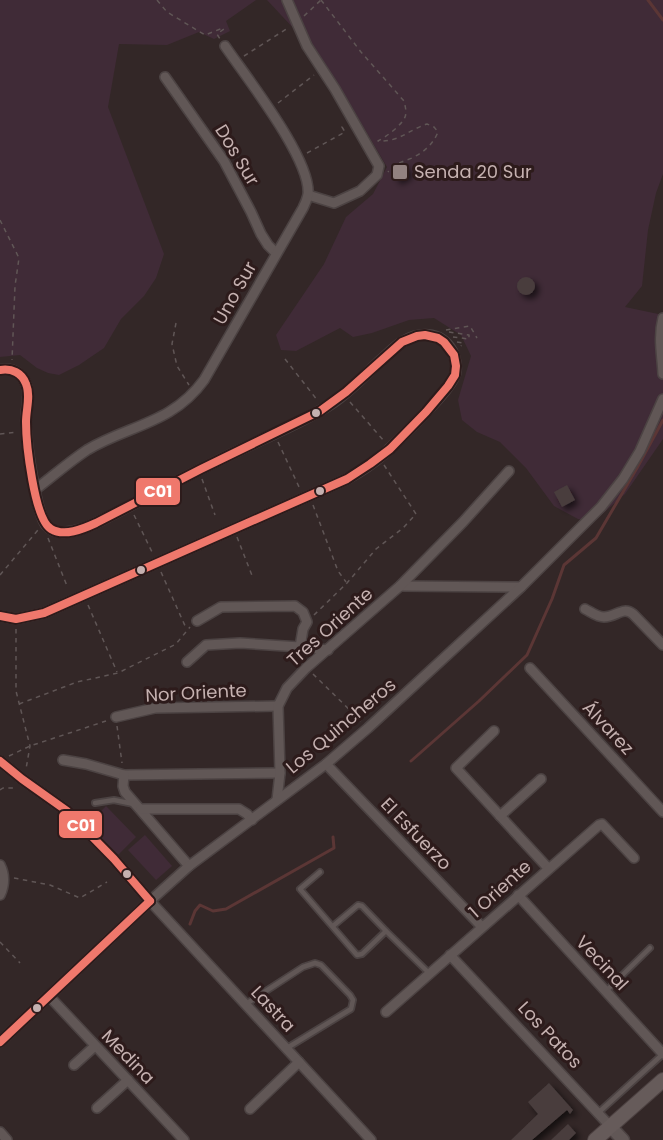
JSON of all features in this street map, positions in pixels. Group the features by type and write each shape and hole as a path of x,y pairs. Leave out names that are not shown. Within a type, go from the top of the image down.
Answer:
{"main road":[{"path":"595,1140 663,1080"}],"street":[{"path":"225,46 299,157 308,195 334,203 360,191 377,175 379,166 335,88 307,46 287,0"},
{"name":"Dos Sur","path":"165,77 224,161 261,234 276,253"},
{"name":"Uno Sur","path":"36,489 88,450 171,412 194,393 246,309 303,208 308,195"},
{"path":"663,318 660,338 663,374"},
{"path":"0,370 11,370 21,376 27,388 26,431 39,509 44,523 56,532 66,532 78,530 101,520 324,409 344,395 398,344 411,336 424,334 438,337 450,346 456,361 456,374 447,390 391,449 347,479 44,613 16,619 0,616"},
{"name":"Los Quincheros","path":"0,1042 150,900 189,866 326,764 521,587 595,514 623,479 640,451 663,399"},
{"name":"Tres Oriente","path":"278,706 287,688 306,668 400,586 509,471"},
{"name":"Tres Oriente","path":"400,586 521,587"},
{"path":"197,621 221,607 295,606 303,612 307,621 300,646"},
{"path":"585,609 607,617 622,610 628,610 663,645"},
{"path":"186,662 206,645 240,643 328,650"},
{"name":"Álvarez","path":"530,668 663,812"},
{"path":"277,800 280,773 278,706"},
{"name":"Nor Oriente","path":"116,717 155,708 278,706"},
{"path":"494,731 456,768 548,868"},
{"path":"63,760 86,764 124,776 280,773"},
{"name":"Lastra","path":"0,761 67,811 114,859 371,1140"},
{"name":"El Esfuerzo","path":"326,764 482,927"},
{"path":"124,776 125,792 189,866"},
{"path":"500,816 541,779"},
{"path":"139,807 239,809 252,820"},
{"name":"1 Oriente","path":"386,1012 599,825 602,824 634,858"},
{"path":"0,864 4,879 0,895"},
{"name":"Vecinal","path":"518,896 663,1054"},
{"name":"Los Patos","path":"450,955 623,1140"},
{"name":"Medina","path":"49,996 184,1140"},
{"path":"74,1065 95,1046"},
{"path":"250,1109 299,1062"},
{"path":"97,1108 128,1080"},
{"path":"0,1132 7,1140"}],"lane":[{"path":"95,803 114,800 139,807"},
{"path":"320,872 300,889 357,955 360,956 386,931"},
{"path":"333,926 358,905 362,906 430,974"},
{"path":"606,991 650,948"},
{"path":"246,1004 303,966 315,963 321,965 350,995 353,1000 351,1009 286,1048"},
{"path":"598,1113 663,1054"}],"path":[{"path":"158,0 167,12 205,35 225,29 217,34 225,46"},
{"path":"235,61 297,23 321,0 361,52 404,101 405,117 387,136 378,141 401,137 427,124 438,132 427,149 411,159 398,162"},
{"path":"269,110 322,69"},
{"path":"299,157 345,132 342,127 353,121"},
{"path":"0,220 19,258 15,286 11,370"},
{"path":"176,323 172,344 177,366 194,393"},
{"path":"453,337 469,339 469,335 446,332 446,329 470,326 477,338"},
{"path":"285,359 324,409"},
{"path":"344,395 391,449"},
{"path":"0,434 26,431"},
{"path":"274,434 307,497 338,571 347,583"},
{"path":"307,621 347,583 376,549 403,528 416,514 379,459"},
{"path":"199,470 215,515"},
{"path":"129,506 158,563 187,629"},
{"path":"0,575 44,523"},
{"path":"44,523 48,541 67,586"},
{"path":"234,529 253,578"},
{"path":"84,596 118,673"},
{"path":"16,619 16,691 30,746 26,770"},
{"path":"19,704 77,682 118,673 176,644 187,629 197,621"},
{"path":"306,668 368,728"},
{"path":"0,761 30,746 116,717 124,776"},
{"path":"4,879 14,878 50,885 80,898 107,882"},
{"path":"0,942 20,963"}],"shaded area":[{"path":"0,0 256,0 226,21 230,31 214,39 199,32 167,45 119,44 108,107 164,254 156,278 144,296 121,319 104,348 59,375 37,368 20,355 0,357"},
{"path":"267,0 663,0 663,174 656,193 648,230 642,286 625,307 663,315 663,439 625,494 593,522 578,519 554,506 526,468 500,442 477,432 462,420 458,400 471,356 461,335 434,318 409,320 353,337 340,328 296,351 281,350 276,335 324,264 346,217 373,194 387,167 351,106 310,46"},
{"path":"106,806 136,837 117,856 87,826"},
{"path":"145,835 172,866 156,880 128,850"}],"building":[{"path":"403,162 409,174 397,181 391,169"},
{"path":"522,277 530,277 535,282 533,293 522,295 517,290 517,282"},
{"path":"567,485 575,500 562,507 554,492"},
{"path":"549,1083 573,1110 570,1114 567,1110 532,1140 511,1140 538,1114 528,1102"},
{"path":"568,1124 576,1133 569,1140 551,1140"}],"waterway":[{"path":"648,0 663,20"},
{"path":"411,761 527,655 552,599 564,565 596,538 663,420"},
{"path":"190,924 200,905 213,911 226,909 334,848 333,837"}],"transit line":[{"name":"C01","path":"0,370 16,372 26,384 28,446 32,479 40,511 51,529 68,532 96,523 320,411 346,392 402,342 425,335 438,338 454,355 456,366 455,375 448,386 426,412 390,449 347,479 44,613 16,619 0,616"},
{"name":"C01","path":"0,761 67,811 114,859 150,901"},
{"name":"C01","path":"0,1042 150,901"}],"place":[{"name":"Senda 20 Sur","path":"400,172"}]}
